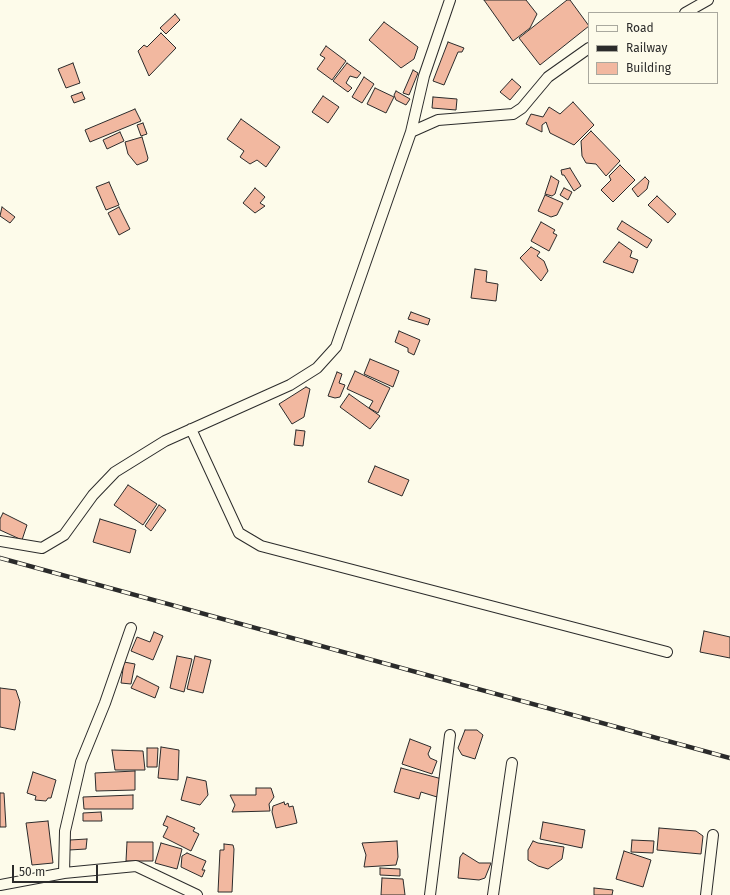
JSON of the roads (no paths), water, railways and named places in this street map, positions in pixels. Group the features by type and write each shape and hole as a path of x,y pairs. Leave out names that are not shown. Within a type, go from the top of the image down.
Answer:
{"street":[{"path":"0,541 42,548 53,542 64,535 93,495 115,472 165,441 290,385 317,368 336,347 411,132 424,76 450,0"},
{"path":"687,12 708,0"},
{"path":"411,132 438,120 513,114 522,108 548,77 588,49"},
{"path":"191,429 239,533 261,546 667,652"},
{"path":"64,872 65,831 81,762 105,703 130,628"},
{"path":"430,895 450,735"},
{"path":"493,895 512,763"},
{"path":"706,895 713,835"},
{"path":"0,885 64,872 136,866 197,895"}],"railway":[{"path":"0,558 730,758"}]}
